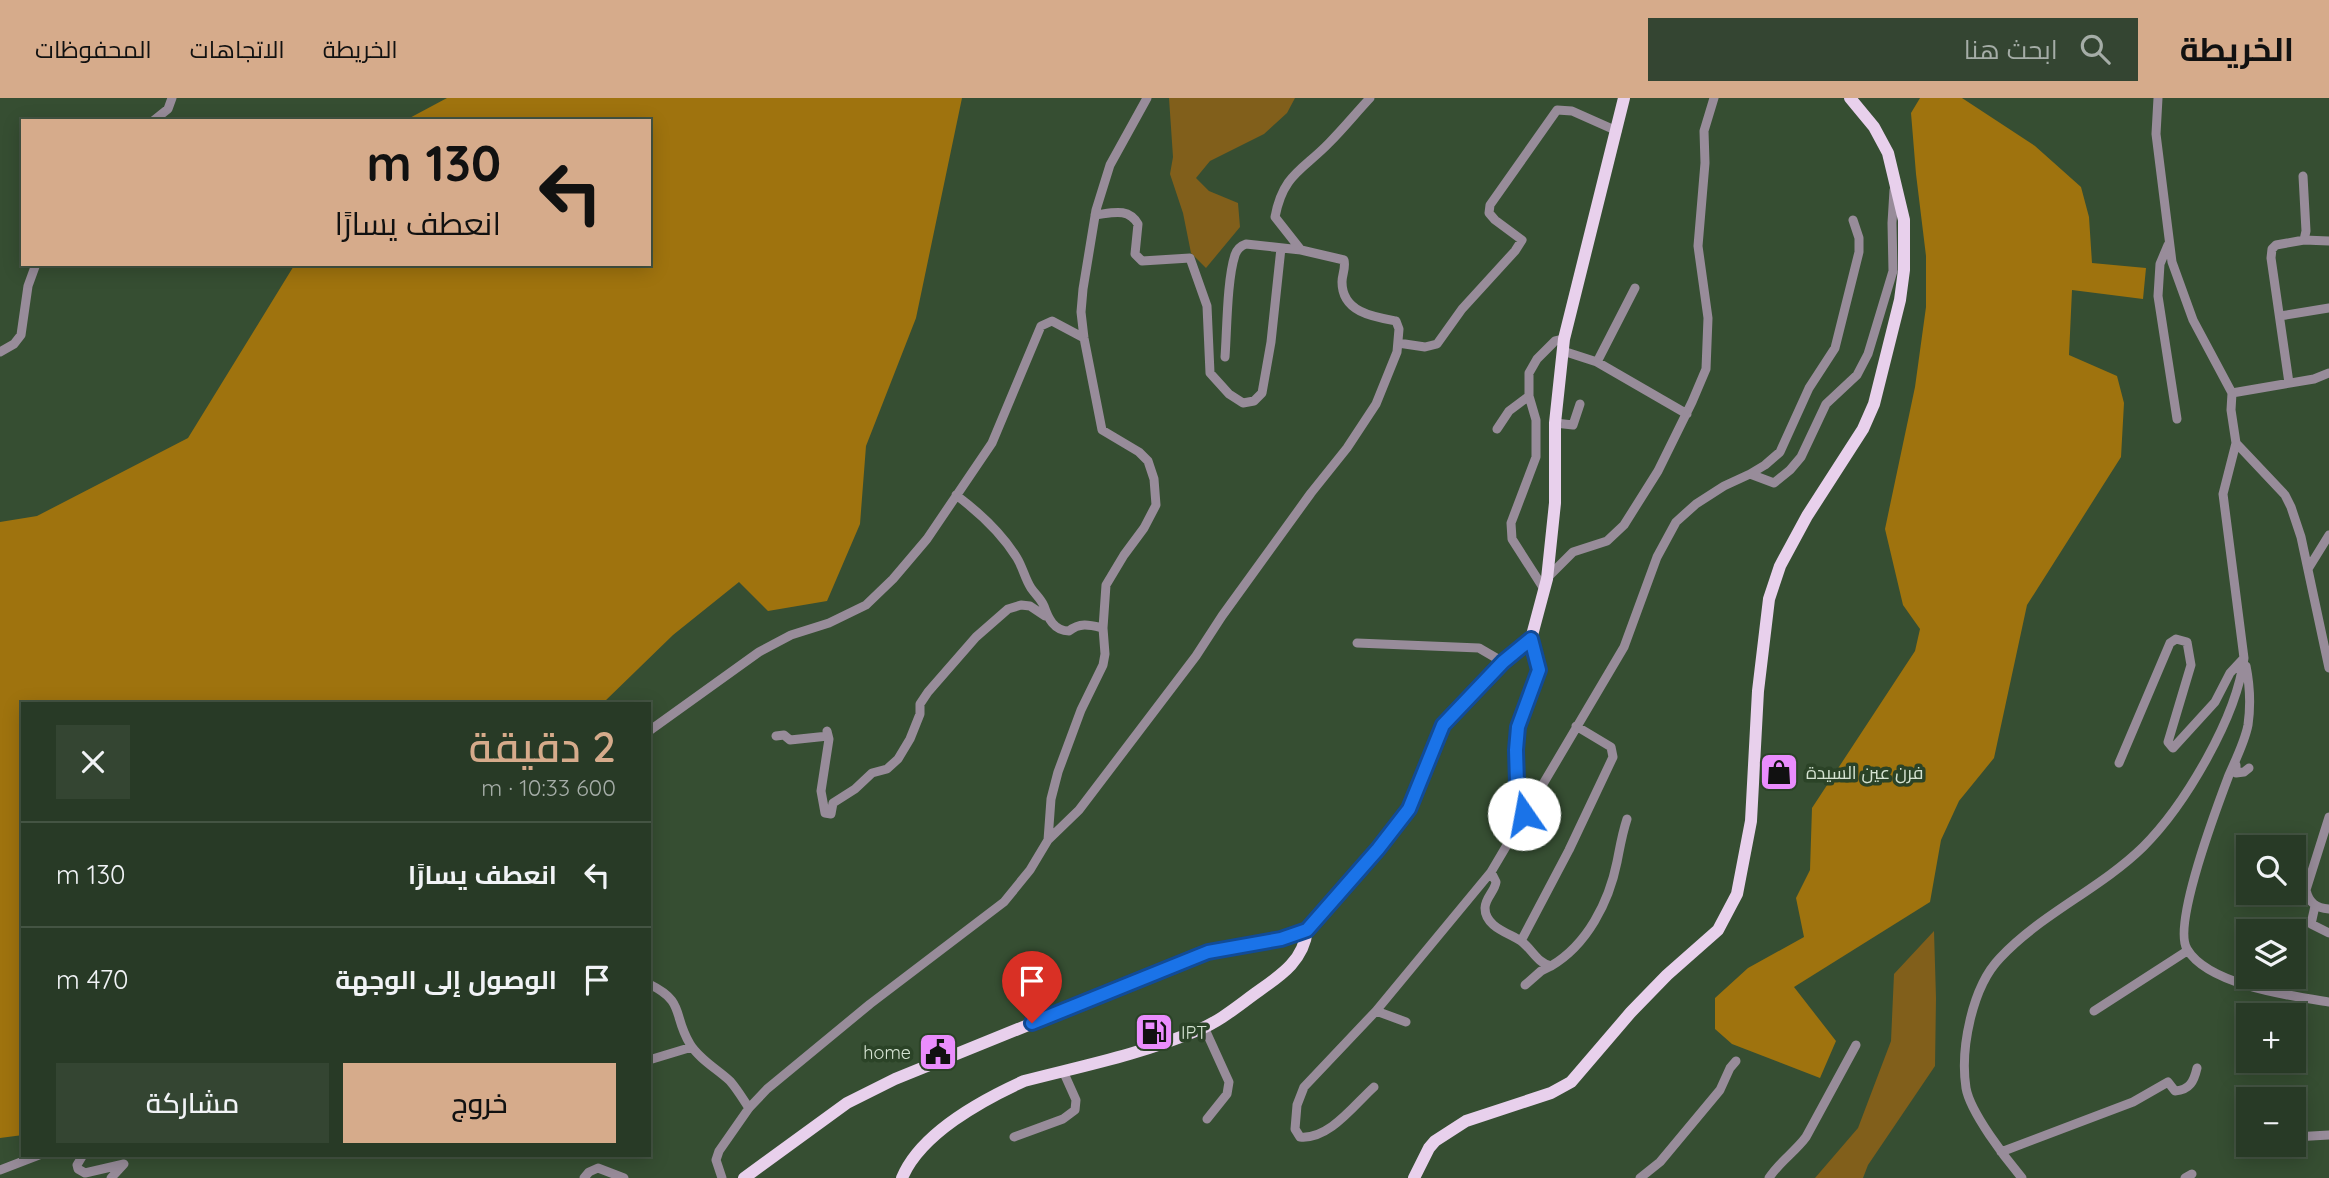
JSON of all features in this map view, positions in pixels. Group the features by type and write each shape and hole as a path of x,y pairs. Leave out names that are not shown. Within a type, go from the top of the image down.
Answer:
{"main road":[{"path":"744,1178 847,1104 895,1079 1208,952 1281,939 1307,930 1378,849 1409,809 1443,725 1503,662 1531,639 1546,584 1555,503 1555,423 1563,345 1623,98"},
{"path":"1414,1178 1435,1141 1466,1121 1551,1093 1571,1082 1631,1012 1667,975 1718,930 1737,894 1751,821 1758,691 1769,599 1780,566 1807,516 1863,429 1880,385 1900,300 1904,270 1904,220 1895,180 1888,153 1874,127 1850,98"},
{"path":"902,1178 914,1155 971,1108 1024,1081 1147,1048 1204,1027 1272,981 1300,957 1306,943 1307,930"}],"street":[{"path":"156,119 168,109 172,98"},
{"path":"1048,840 1051,799 1058,772 1081,710 1103,665 1106,585 1156,505 1154,480 1148,461 1139,452 1102,429 1084,338 1082,303 1095,215 1110,165 1147,98"},
{"path":"1301,250 1275,217 1278,204 1294,173 1327,145 1370,98"},
{"path":"1687,414 1555,341 1537,359 1529,373 1529,396 1536,420 1536,457 1511,523 1512,539 1546,584 1573,552 1607,541 1624,525 1658,471 1687,414 1706,369 1708,318 1698,246 1705,163 1704,131 1714,98"},
{"path":"2158,98 2155,134 2172,262 2193,320 2232,393 2231,410 2236,443 2223,494 2244,658 2250,685 2247,727 2211,825 2190,897 2183,940 2187,951 2201,964 2235,983 2329,1002"},
{"path":"1398,343 1425,347 1437,344 1462,309 1515,251 1522,240 1495,220 1489,213 1490,205 1557,110 1572,111 1617,131"},
{"path":"2302,176 2306,231 2304,240"},
{"path":"1750,474 1774,482 1790,470 1801,457 1826,404 1857,375 1868,354 1893,271 1895,180"},
{"path":"1095,215 1126,212 1132,215 1138,224 1135,254 1142,261 1190,258 1207,306 1210,373 1229,394 1243,403 1254,401 1262,393 1271,342 1281,248"},
{"path":"1374,1087 1344,1116 1318,1135 1300,1137 1295,1129 1297,1105 1304,1087 1376,1011 1491,872 1624,647 1657,558 1676,522 1724,486 1765,466 1780,452 1809,388 1835,348 1859,252 1859,238 1853,220"},
{"path":"2289,383 2271,258 2272,249 2276,245 2304,240 2329,241"},
{"path":"722,1178 716,1160 719,1151 750,1108 802,1058 1004,902 1030,870 1048,840 1079,810 1196,656 1311,493 1347,448 1380,396 1397,352 1399,329 1396,321 1364,314 1346,300 1342,290 1344,260 1301,250 1246,244 1235,254 1225,357"},
{"path":"2169,244 2160,264 2158,296 2177,419"},
{"path":"0,352 14,344 20,335 28,286 35,266"},
{"path":"1597,362 1635,288"},
{"path":"2280,316 2329,308"},
{"path":"651,730 759,652 791,635 829,623 866,606 927,539 992,443 1041,326 1052,321 1084,338"},
{"path":"2232,393 2314,379 2329,373"},
{"path":"1497,429 1509,411 1529,396"},
{"path":"1555,423 1573,425 1580,404"},
{"path":"2236,443 2285,495 2301,537 2329,668"},
{"path":"956,495 995,528 1016,557 1044,607 1045,615"},
{"path":"2308,569 2329,535"},
{"path":"776,736 784,735 790,740 828,733 821,790 825,813 831,814 833,803 873,773 887,769 898,760 920,714 920,704 928,692 976,637 1008,609 1021,605 1030,606 1063,631 1069,631 1077,625 1103,628"},
{"path":"1524,814 1517,783 1516,750 1518,727 1539,670 1531,639"},
{"path":"2119,763 2170,643 2176,639 2187,642 2191,666 2168,742 2173,748 2215,702 2230,673 2244,658"},
{"path":"1357,643 1479,648 1503,662"},
{"path":"2022,1178 2001,1152 1966,1090 1968,1030 1980,988 1999,958 2142,848 2167,820 2219,735 2241,682 2244,658"},
{"path":"1521,941 1614,757 1611,747 1576,726"},
{"path":"2235,759 2236,773 2249,768"},
{"path":"2329,817 2306,890 2308,898 2315,906 2329,909"},
{"path":"1525,985 1572,950 1595,921 1614,872 1627,819"},
{"path":"1491,872 1496,887 1487,900 1487,915 1495,926 1521,941 1536,958 1551,966"},
{"path":"2315,906 2311,924 2329,933"},
{"path":"2094,1012 2187,951"},
{"path":"651,985 664,991 674,1001 680,1024 692,1047 732,1083 750,1108"},
{"path":"1376,1011 1406,1022"},
{"path":"1204,1027 1229,1082 1227,1094 1207,1119"},
{"path":"1769,1178 1777,1165 1797,1149 1806,1137 1856,1045"},
{"path":"651,1059 692,1047"},
{"path":"1640,1178 1660,1161 1720,1090 1736,1061"},
{"path":"2001,1152 2133,1102 2168,1082 2175,1091 2183,1090 2194,1081 2197,1068"},
{"path":"1014,1137 1073,1113 1077,1106 1076,1100 1063,1070"},
{"path":"2306,1136 2329,1135"},
{"path":"0,1170 34,1157"},
{"path":"82,1157 77,1166 85,1173 125,1159"},
{"path":"111,1178 125,1159"},
{"path":"583,1178 598,1168 624,1178"}],"shaded area":[{"path":"447,98 962,98 916,318 866,446 860,524 827,601 768,611 739,582 673,635 604,702 21,702 21,1135 0,1138 0,522 37,516 188,438 294,266 651,266 651,119 408,119"},
{"path":"1169,98 1295,98 1287,113 1264,134 1210,161 1196,178 1209,191 1238,203 1240,227 1206,268 1191,253 1183,213 1170,174 1173,157"},
{"path":"1920,98 1962,98 2035,146 2081,187 2089,217 2092,263 2146,268 2143,299 2072,290 2069,355 2117,376 2124,403 2121,457 2027,605 1994,758 1959,801 1941,840 1930,902 1794,987 1836,1041 1820,1078 1732,1044 1715,1029 1715,998 1748,968 1804,937 1796,898 1810,870 1812,808 1915,651 1920,629 1903,605 1885,529 1915,387 1926,307 1926,256 1911,113"},
{"path":"1934,931 1935,1066 1868,1165 1863,1178 1815,1178 1858,1128 1891,1041 1894,974"}],"place":[{"name":"فرن عين السيدة","path":"1779,772"},
{"name":"IPT","path":"1154,1032"},
{"name":"home","path":"938,1052"}],"route":[{"path":"1032,1023 1208,952 1295,936 1307,930 1409,809 1443,725 1503,662 1531,639 1539,670 1518,727 1516,750 1517,783 1524,814"}]}
